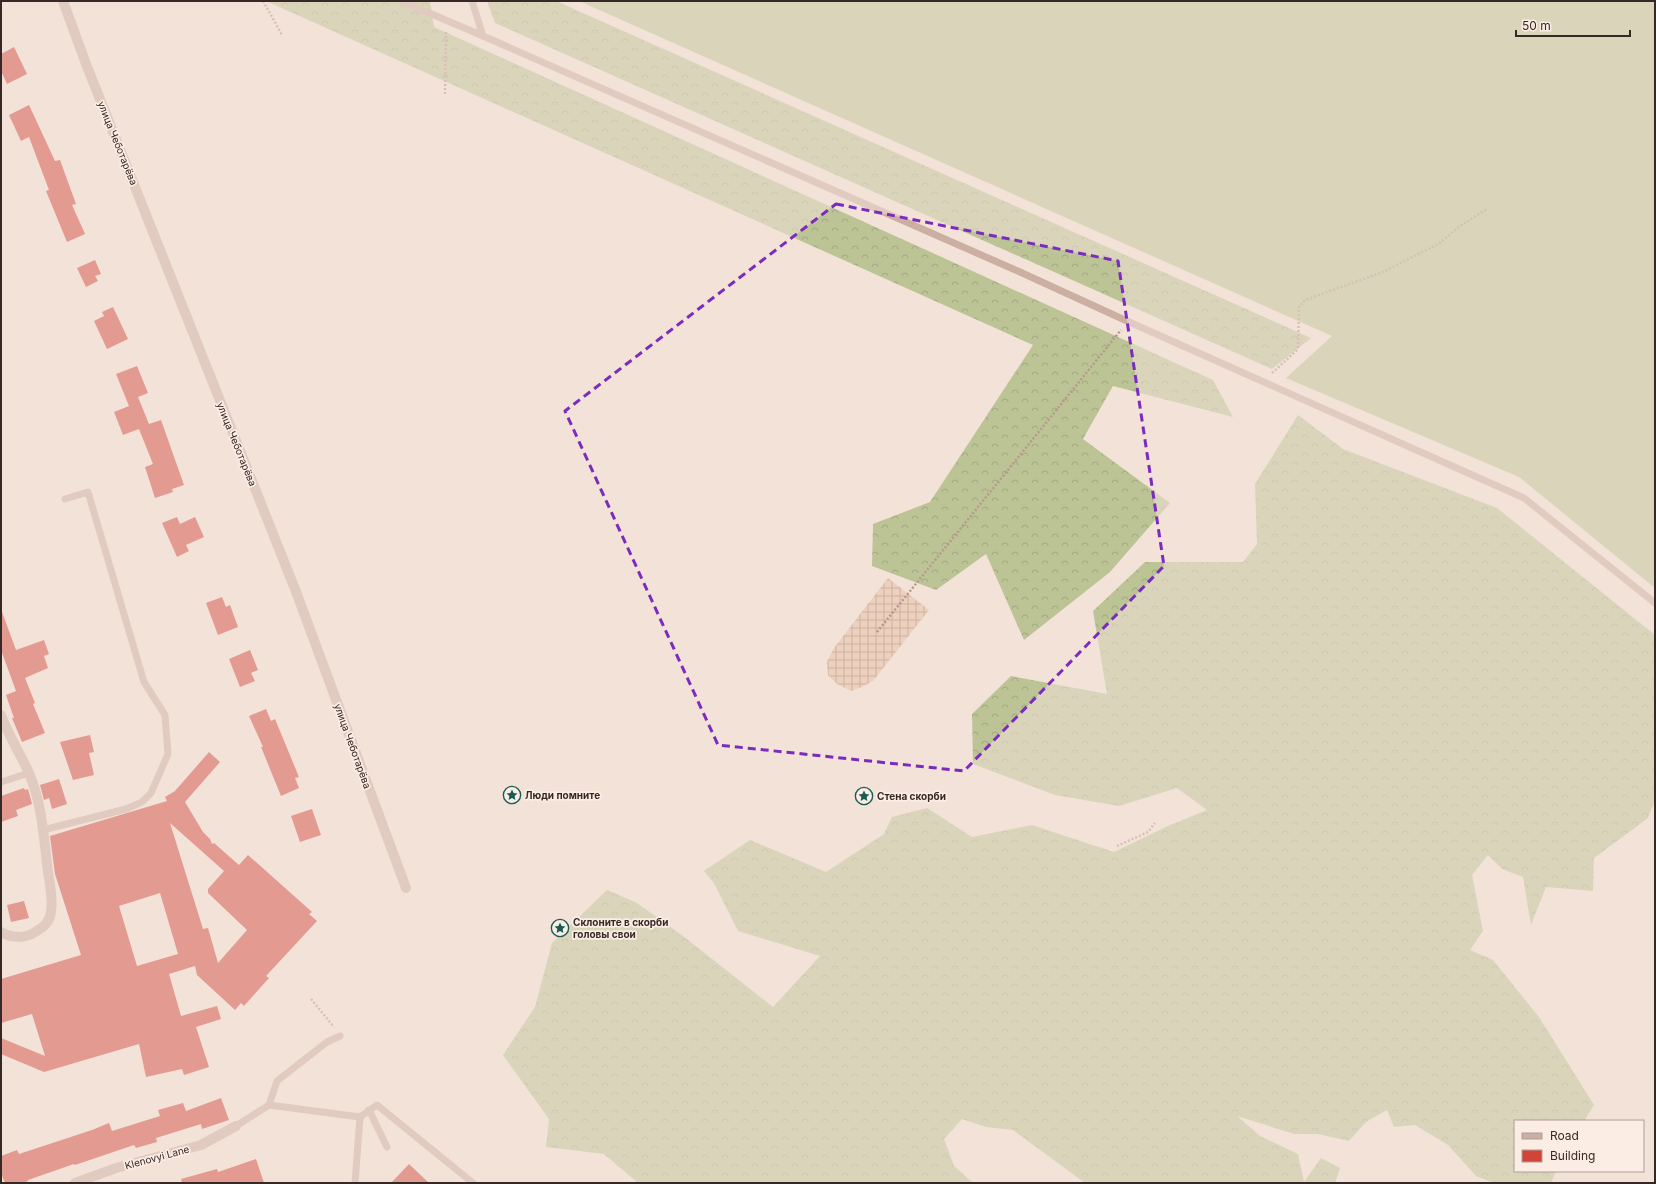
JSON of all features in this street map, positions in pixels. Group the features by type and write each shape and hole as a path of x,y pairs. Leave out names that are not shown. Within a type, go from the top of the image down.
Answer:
{"street":[{"name":"улица Чеботарёва","path":"63,1 89,71 295,589 406,888"},
{"path":"1,715 7,732 28,773 36,794 43,830 51,894 51,911 46,925 30,936 10,937 1,932"},
{"name":"Klenovyi Lane","path":"75,1183 116,1168 201,1145 236,1126"}],"lane":[{"path":"401,1 1020,272 1128,322 1524,498 1655,603"},
{"path":"472,1 483,36"},
{"path":"43,830 126,809 142,802 151,793 168,754 165,715 144,682 88,492 65,498"},
{"path":"1,782 28,773"},
{"path":"236,1126 269,1105 277,1081 327,1042 340,1036"},
{"path":"269,1105 360,1117 377,1105 473,1183"},
{"path":"369,1110 387,1146"},
{"path":"355,1183 360,1117"}],"path":[{"path":"263,1 282,35"},
{"path":"445,94 446,21"},
{"path":"1263,381 1296,351 1298,347 1299,307 1305,300 1383,272 1440,243 1460,226 1487,209"},
{"path":"877,632 1128,322"},
{"path":"1117,846 1148,832 1155,823"},
{"path":"311,999 340,1036"}],"highlighted area":[{"path":"836,204 1118,261 1164,566 964,771 718,745 565,411"}],"green space":[{"path":"266,1 430,1 434,27 1213,380 1233,417 1113,386 1083,439 1170,503 1110,572 1024,640 986,554 936,590 872,566 873,524 930,502 1033,345"},
{"path":"487,1 556,1 1311,338 1272,369 495,23"},
{"path":"579,1 1655,1 1655,588 1519,477 1286,378 1332,336"},
{"path":"1298,415 1343,449 1497,508 1655,635 1655,800 1648,818 1594,858 1593,891 1546,887 1531,925 1523,877 1502,869 1488,855 1472,875 1483,931 1470,950 1493,960 1539,1017 1594,1105 1585,1120 1514,1120 1514,1172 1556,1172 1551,1183 1494,1183 1476,1176 1448,1145 1415,1125 1394,1127 1387,1110 1366,1122 1349,1141 1318,1134 1294,1134 1237,1116 1260,1136 1298,1154 1304,1182 1321,1158 1340,1168 1335,1183 1085,1183 1013,1130 986,1127 962,1119 944,1139 954,1166 973,1183 638,1183 604,1154 546,1147 549,1119 503,1055 535,1007 552,943 607,890 637,903 683,936 773,1007 820,956 738,931 714,883 704,871 750,840 826,872 884,834 892,817 927,808 972,837 1032,825 1114,852 1168,826 1207,810 1177,788 1119,806 1055,795 973,764 972,714 1011,676 1107,694 1093,611 1145,562 1243,562 1257,544 1255,484"}],"shaded area":[{"path":"888,578 929,610 873,681 851,691 837,684 828,675 827,662 834,648"}],"building":[{"path":"14,47 27,74 7,84 1,71 1,54"},
{"path":"29,105 55,161 60,160 76,204 72,205 85,234 67,242 46,191 49,190 29,137 21,141 9,115"},
{"path":"95,260 101,274 95,276 98,281 86,287 77,268"},
{"path":"113,307 128,339 107,349 94,321 104,316 102,312"},
{"path":"137,366 148,393 138,397 149,424 161,420 184,485 172,489 173,492 155,498 145,467 153,464 139,429 123,435 114,412 129,406 116,374"},
{"path":"177,517 180,524 195,517 204,537 186,545 189,551 177,557 162,523"},
{"path":"222,597 226,607 230,605 238,627 218,635 206,603"},
{"path":"1,612 16,650 44,640 49,654 44,656 48,668 25,678 35,703 33,704 45,733 22,742 12,718 14,718 6,695 16,691 1,650"},
{"path":"250,650 258,670 251,673 255,681 240,687 229,659"},
{"path":"266,709 271,721 275,719 299,777 295,778 299,788 281,796 261,747 263,747 249,716"},
{"path":"90,735 94,752 89,753 94,775 73,780 60,742"},
{"path":"209,752 220,762 185,802 203,832 210,839 212,844 214,843 239,865 248,855 312,912 309,914 317,921 266,976 269,978 244,1006 241,1003 235,1010 197,975 195,966 169,974 181,1016 217,1006 221,1019 196,1027 209,1067 184,1075 182,1069 146,1077 139,1044 44,1072 1,1054 1,1038 45,1056 32,1014 1,1023 1,979 81,955 55,874 50,836 167,801 165,797 175,791","holes":["170,823 224,871 208,889 208,893 247,930 218,963 208,928 203,929","160,893 178,954 137,966 119,906"]},
{"path":"59,779 67,804 52,809 49,798 44,800 40,785"},
{"path":"24,788 25,790 28,789 32,804 16,810 18,816 1,822 1,796"},
{"path":"312,809 321,835 300,842 291,816"},
{"path":"24,901 29,918 11,922 7,905"},
{"path":"221,1098 229,1120 202,1129 201,1124 156,1138 157,1142 136,1148 134,1145 75,1165 74,1164 22,1183 5,1183 1,1173 1,1156 17,1150 19,1154 109,1123 112,1131 160,1116 158,1110 183,1103 186,1111"},
{"path":"256,1159 264,1183 182,1183 181,1179 217,1169 218,1172"},
{"path":"409,1164 429,1183 391,1183"}],"place":[{"name":"Люди помните","path":"512,795"},
{"name":"Стена скорби","path":"864,796"},
{"name":"Склоните в скорби головы свои","path":"560,928"}]}
